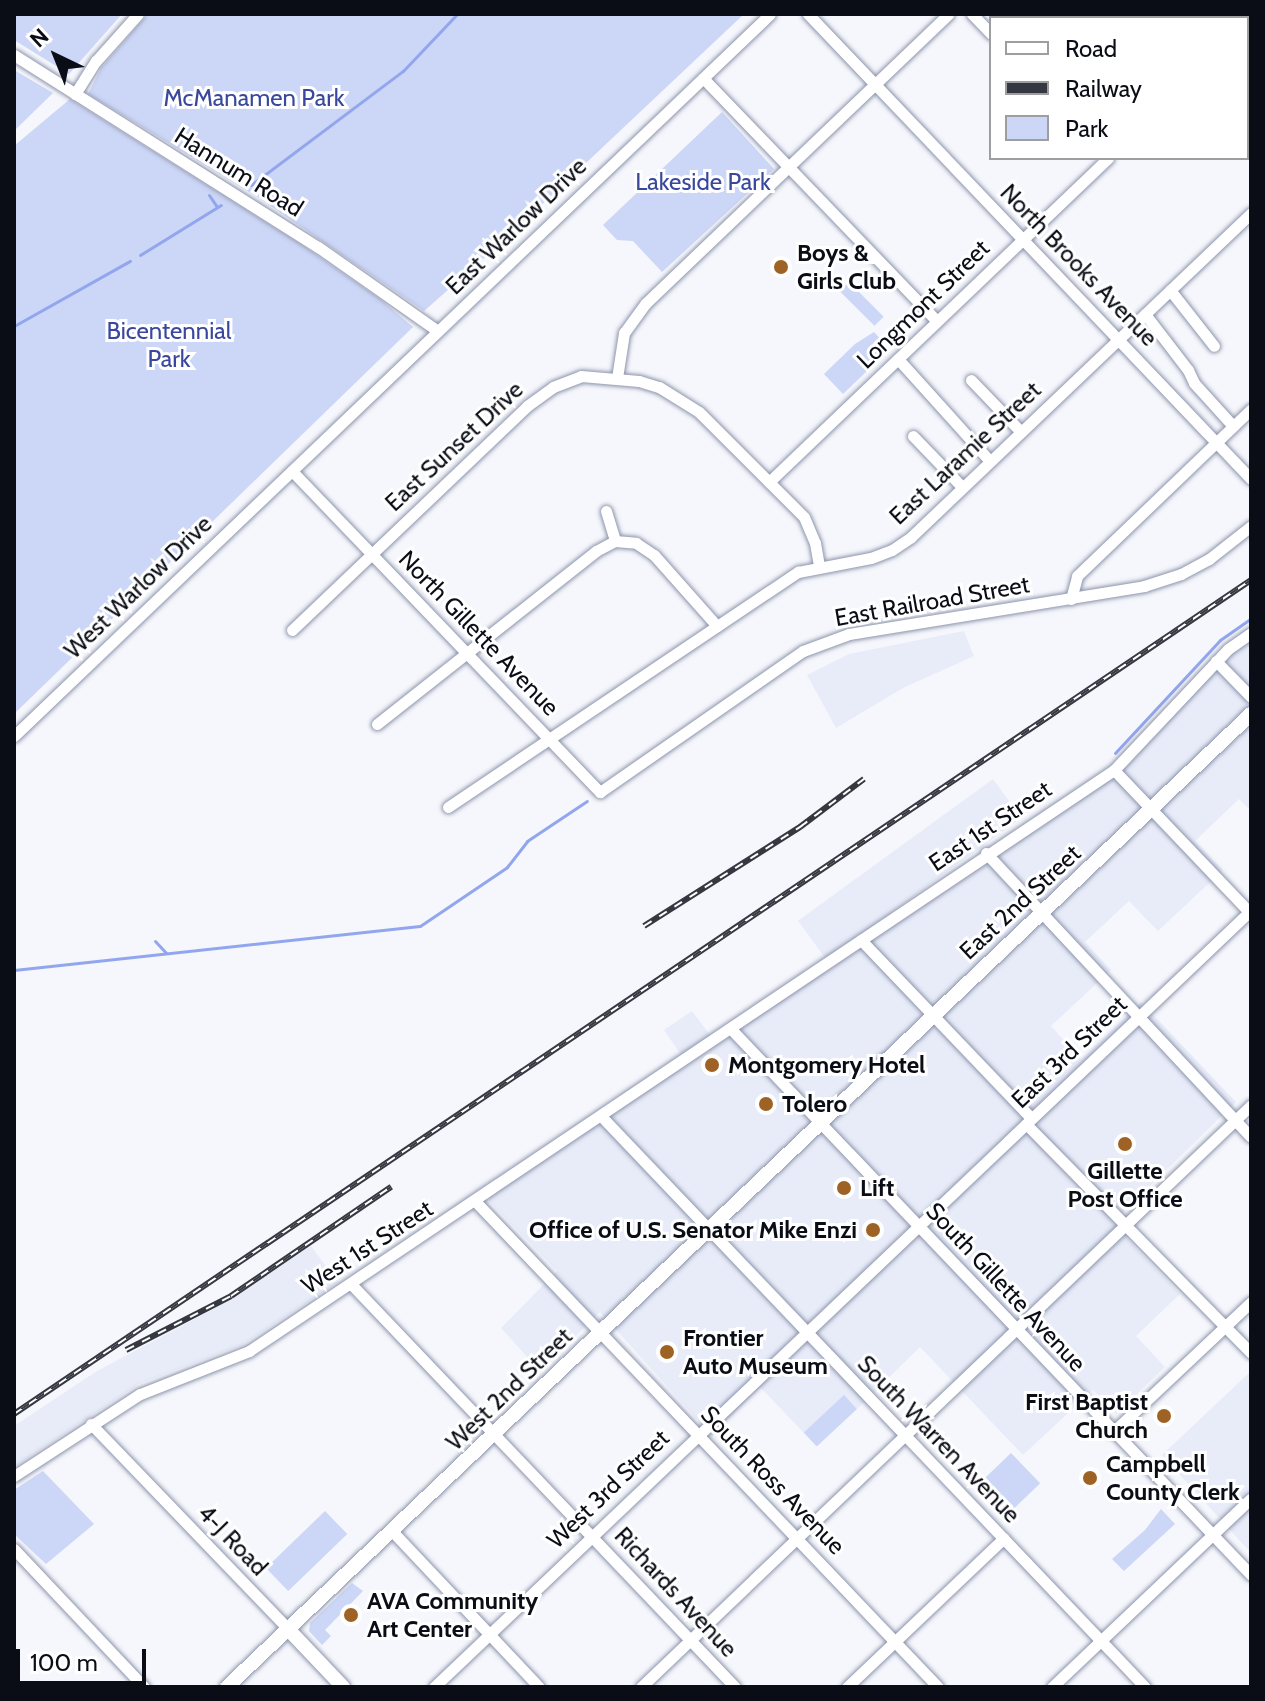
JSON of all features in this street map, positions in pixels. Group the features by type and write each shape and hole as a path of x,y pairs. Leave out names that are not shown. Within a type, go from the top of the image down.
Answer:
{"main road":[{"name":"East 2nd Street","path":"820,1122 1251,714"},
{"name":"West 2nd Street","path":"227,1687 820,1122"},
{"name":"4-J Road","path":"288,1629 343,1687"}],"street":[{"path":"75,94 96,61 138,14"},
{"name":"East Warlow Drive","path":"292,471 770,14"},
{"name":"North Brooks Avenue","path":"808,14 1251,479"},
{"path":"617,378 618,357 633,318 948,14"},
{"path":"972,14 989,32"},
{"name":"Hannum Road","path":"14,55 318,247 438,331"},
{"path":"703,78 937,321"},
{"name":"Longmont Street","path":"769,482 1106,160"},
{"name":"East Laramie Street","path":"448,807 798,572 871,558 892,550 1251,213"},
{"path":"1170,290 1214,346"},
{"path":"1145,314 1188,370 1194,383 1233,426"},
{"path":"898,359 990,461"},
{"name":"East Sunset Drive","path":"292,630 527,406 553,387 581,376 617,378 659,387 680,398 804,517 815,543 819,566"},
{"path":"971,380 1021,432"},
{"path":"1071,599 1077,576 1251,409"},
{"path":"913,436 962,487"},
{"name":"North Gillette Avenue","path":"292,471 600,792"},
{"name":"West Warlow Drive","path":"14,736 292,471"},
{"path":"606,511 615,541"},
{"name":"East Railroad Street","path":"600,792 803,651 849,634 1144,586 1181,574 1209,559 1251,526"},
{"path":"377,724 596,551 615,541 636,543 654,555 717,626"},
{"name":"East 1st Street","path":"730,1028 986,853 1114,770 1216,661 1251,633"},
{"path":"1216,661 1251,697"},
{"path":"1114,770 1250,912"},
{"path":"986,853 1251,1137"},
{"name":"East 3rd Street","path":"918,1226 1250,912"},
{"path":"861,940 1125,1225 1251,1353"},
{"name":"West 1st Street","path":"14,1476 140,1394 249,1351 352,1285 730,1028"},
{"name":"South Gillette Avenue","path":"730,1028 1251,1575"},
{"path":"641,1687 1251,1105"},
{"name":"South Warren Avenue","path":"601,1116 1145,1687"},
{"name":"South Ross Avenue","path":"475,1201 938,1687"},
{"name":"West 3rd Street","path":"434,1687 697,1433 918,1226"},
{"name":"Richards Avenue","path":"352,1285 735,1687"},
{"path":"1113,1432 1251,1302"},
{"name":"4-J Road","path":"91,1424 288,1629"},
{"path":"1052,1687 1251,1498"},
{"path":"392,1531 539,1687"},
{"path":"847,1687 1004,1538"},
{"path":"14,1549 144,1687"}],"shaded area":[{"path":"986,14 1189,16 989,16"},
{"path":"964,631 974,656 903,688 836,728 807,675 849,654"},
{"path":"1251,641 1251,811 1239,799 1195,841 1223,870 1158,931 1129,901 1085,942 1111,970 1051,1026 1081,1059 1141,1002 1236,1102 1112,1223 1180,1294 1136,1336 1165,1367 1116,1414 1093,1390 1023,1455 920,1347 857,1409 844,1396 804,1433 760,1387 712,1436 600,1312 540,1371 501,1328 557,1271 489,1201 489,1196 686,1062 664,1030 692,1011 716,1043 1124,768 1231,654"},
{"path":"993,779 1021,818 826,959 798,921"},
{"path":"311,1246 338,1282 242,1345 139,1384 14,1467 14,1426 97,1371 206,1313"},
{"path":"1251,1373 1251,1553 1162,1455"}],"green space":[{"path":"14,14 122,14 69,74 14,40"},
{"name":"McManamen Park","path":"148,14 744,14 499,245 424,311 259,198 88,94 101,68"},
{"path":"14,70 53,93 14,131"},
{"name":"Bicentennial Park","path":"70,99 302,245 380,299 413,327 14,714 14,146"},
{"name":"Lakeside Park","path":"722,112 774,169 662,272 633,241 617,240 603,225"},
{"path":"849,282 884,317 874,326 840,291"},
{"path":"874,332 890,349 843,394 824,374 855,344"},
{"path":"844,1395 857,1409 817,1446 804,1433"},
{"path":"1011,1453 1040,1483 1006,1517 976,1486"},
{"path":"43,1471 94,1524 46,1564 14,1534 14,1490"},
{"path":"1161,1509 1175,1524 1124,1571 1112,1559 1145,1530"},
{"path":"325,1511 347,1534 288,1591 266,1568"},
{"path":"352,1583 363,1591 325,1630 331,1636 322,1645 309,1631 310,1623"}],"waterway":[{"path":"251,185 403,71 457,14"},
{"path":"209,195 217,207"},
{"path":"140,255 221,205"},
{"path":"14,326 130,261"},
{"path":"1115,753 1220,640 1251,618"},
{"path":"14,970 420,926 507,867 527,841 587,801"},
{"path":"155,941 166,953"}],"railway":[{"path":"14,1414 1251,580"},
{"path":"644,926 800,827 864,779"},
{"path":"126,1350 231,1296 391,1187"}],"place":[{"name":"Boys & Girls Club","path":"781,267"},
{"name":"Montgomery Hotel","path":"712,1065"},
{"name":"Tolero","path":"766,1104"},
{"name":"Gillette Post Office","path":"1125,1144"},
{"name":"Lift","path":"844,1188"},
{"name":"Office of U.S. Senator Mike Enzi","path":"873,1230"},
{"name":"Frontier Auto Museum","path":"667,1352"},
{"name":"First Baptist Church","path":"1164,1416"},
{"name":"Campbell County Clerk","path":"1090,1478"},
{"name":"AVA Community Art Center","path":"351,1615"}]}
